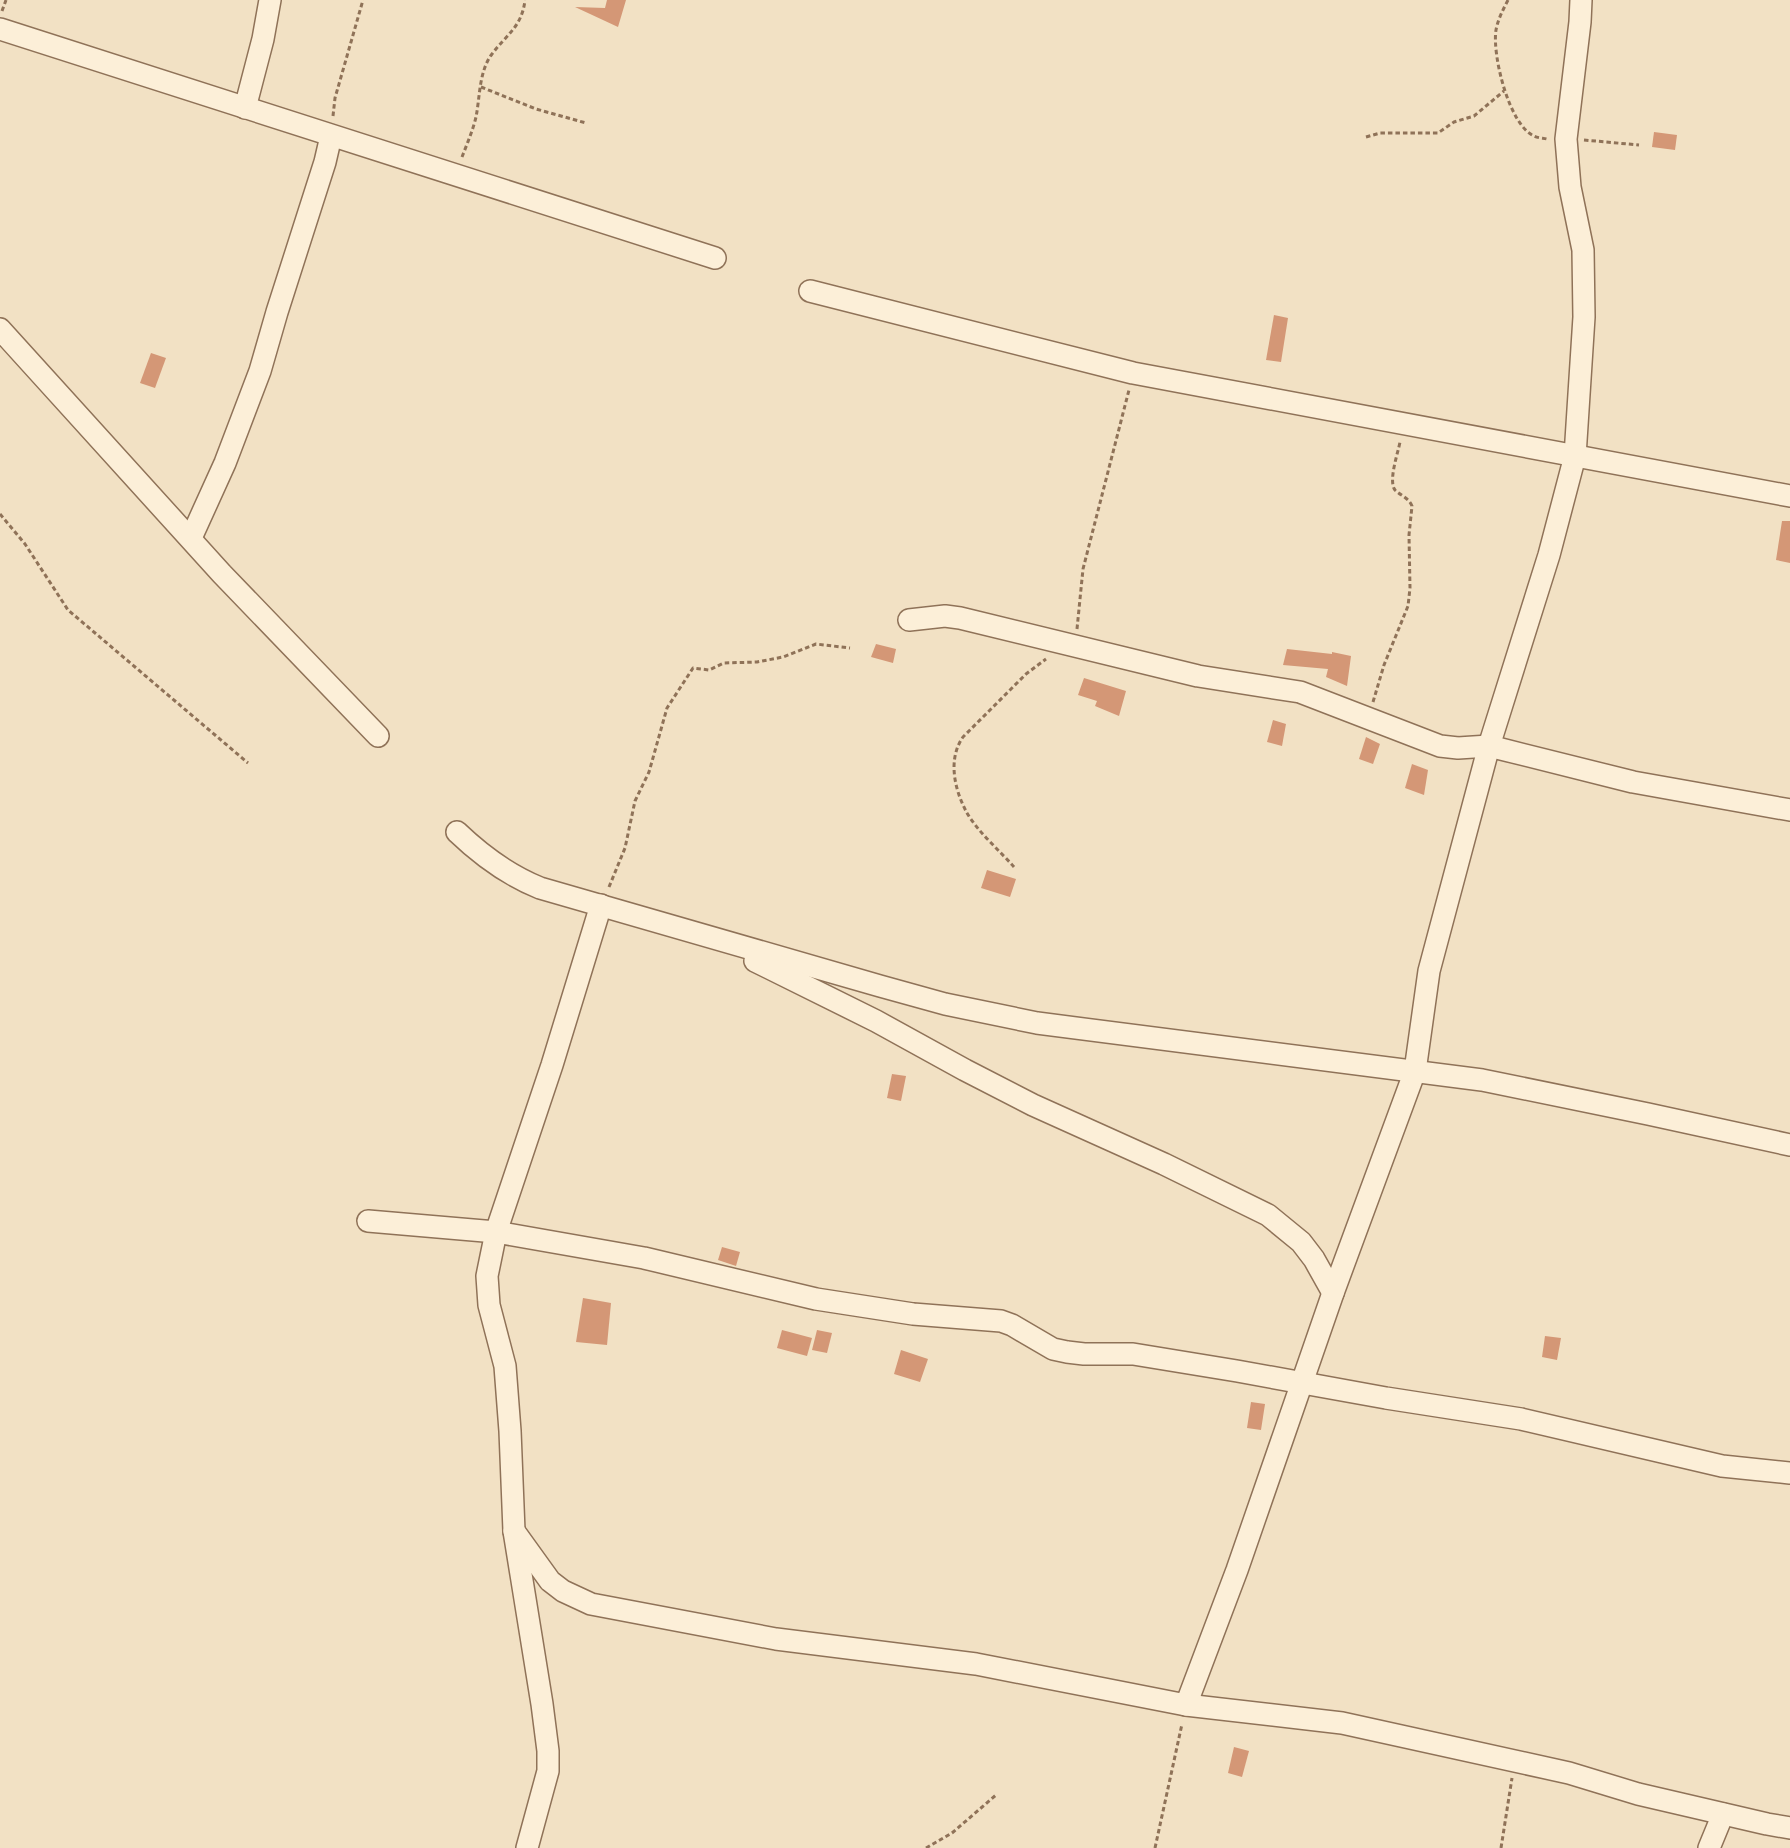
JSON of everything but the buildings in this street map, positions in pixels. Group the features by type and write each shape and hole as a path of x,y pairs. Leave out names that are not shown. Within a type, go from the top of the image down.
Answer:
{"street":[{"path":"245,108 263,39 270,0"},
{"path":"1186,1705 1237,1570 1333,1293 1415,1071 1429,971 1489,746 1549,555 1575,456 1584,317 1583,250 1570,187 1566,139 1581,0"},
{"path":"0,29 715,258"},
{"path":"190,538 225,463 260,371 332,136"},
{"path":"810,291 1133,373 1790,496"},
{"path":"0,328 237,590 378,736"},
{"path":"909,620 945,616 960,618 1198,676 1300,692 1440,746 1458,748 1489,746 1633,782 1790,810"},
{"path":"457,832 497,866 522,880 803,965 934,1001 1037,1023 1493,1082 1790,1145"},
{"path":"526,1848 548,1772 548,1751 514,1531 505,1366 489,1305 487,1276 496,1232 552,1065 610,908"},
{"path":"610,908 753,960 876,1021 965,1071 1033,1105 1164,1164 1268,1215 1301,1242 1314,1259 1333,1293"},
{"path":"368,1221 496,1232 644,1258 816,1299 913,1314 1001,1321 1053,1349 1067,1352 1133,1354 1521,1419 1722,1466 1790,1473"},
{"path":"514,1531 550,1581 563,1591 591,1604 776,1639 976,1664 1186,1705 1342,1723 1569,1773 1638,1794 1790,1828"},
{"path":"1709,1848 1723,1814"}],"path":[{"path":"0,15 6,0"},
{"path":"332,136 335,98 363,0"},
{"path":"456,175 476,118 481,87 491,55 516,27 525,0"},
{"path":"1508,0 1496,30 1495,43 1504,91 1513,114 1532,136 1639,145"},
{"path":"481,87 536,109 586,123"},
{"path":"1365,137 1380,133 1438,133 1454,122 1474,116 1504,91"},
{"path":"1014,867 968,814 954,780 953,769 957,749 963,737 1026,674 1071,645 1083,568 1133,373"},
{"path":"1368,718 1384,665 1408,606 1409,535 1412,506 1410,501 1394,489 1393,480 1401,438 1409,425"},
{"path":"0,514 25,543 68,610 248,763"},
{"path":"610,908 635,801 649,772 667,708 693,668 710,670 723,663 757,662 783,657 816,644 850,648"},
{"path":"1155,1848 1186,1705"},
{"path":"1501,1848 1515,1761"},
{"path":"926,1848 952,1833 996,1795"}]}
